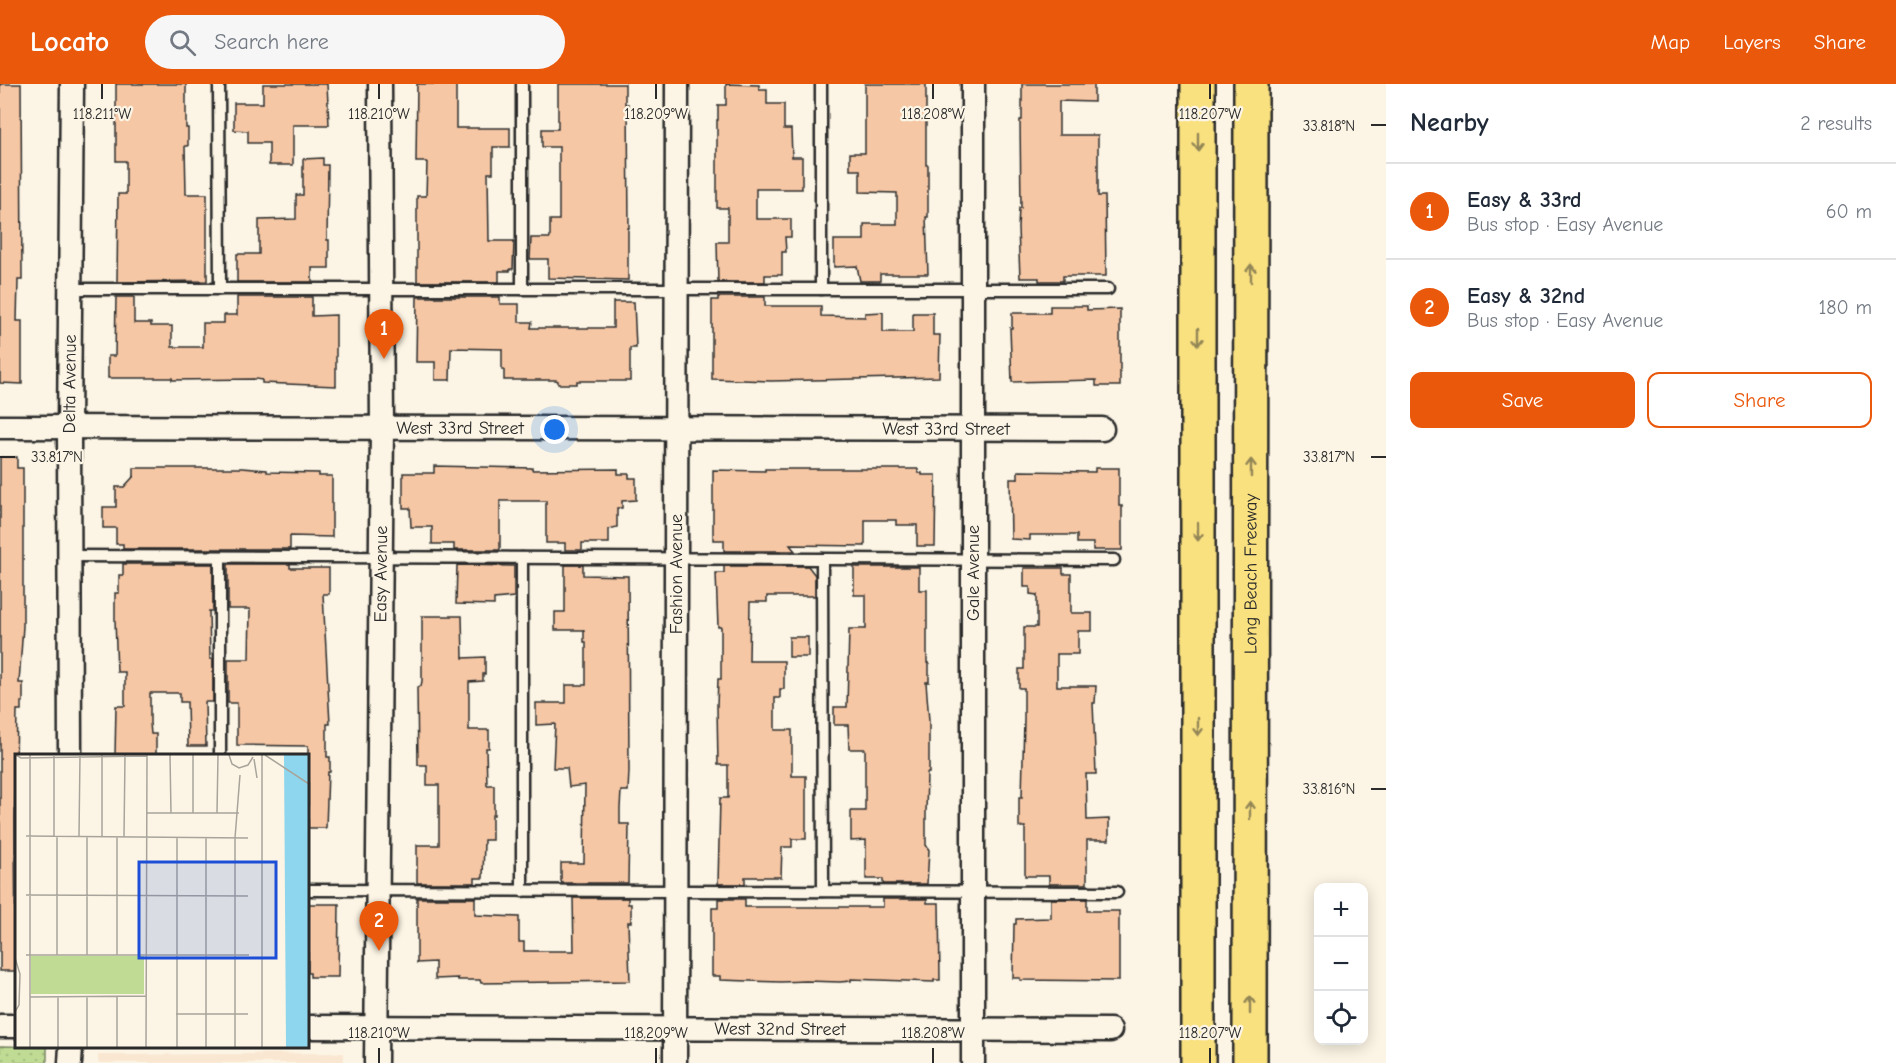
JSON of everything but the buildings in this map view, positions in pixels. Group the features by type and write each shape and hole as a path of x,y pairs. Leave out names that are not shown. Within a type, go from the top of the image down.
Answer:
{"highway":[{"path":"1198,84 1198,1063"},
{"name":"Long Beach Freeway","path":"1250,1063 1251,84"}],"street":[{"name":"Delta Avenue","path":"70,754 69,428 72,84"},
{"name":"Easy Avenue","path":"376,1063 382,428 380,84"},
{"name":"Fashion Avenue","path":"675,1063 677,84"},
{"name":"Gale Avenue","path":"973,84 973,1063"},
{"name":"West 33rd Street","path":"0,427 1102,429"},
{"name":"West 32nd Street","path":"309,1027 1110,1030"},
{"path":"70,1063 71,1048"}],"lane":[{"path":"219,84 220,289"},
{"path":"522,84 522,289"},
{"path":"821,84 821,289"},
{"path":"70,289 1108,289"},
{"path":"69,556 1114,560"},
{"path":"220,556 220,754"},
{"path":"522,558 522,891"},
{"path":"822,559 822,891"},
{"path":"309,890 1117,892"}],"shaded area":[{"path":"344,1053 344,1063 98,1063 98,1055"}],"green space":[{"path":"0,1046 47,1048 47,1063 0,1063"}],"place":[{"name":"Easy & 33rd","path":"384,359"},
{"name":"Easy & 32nd","path":"379,951"}]}
